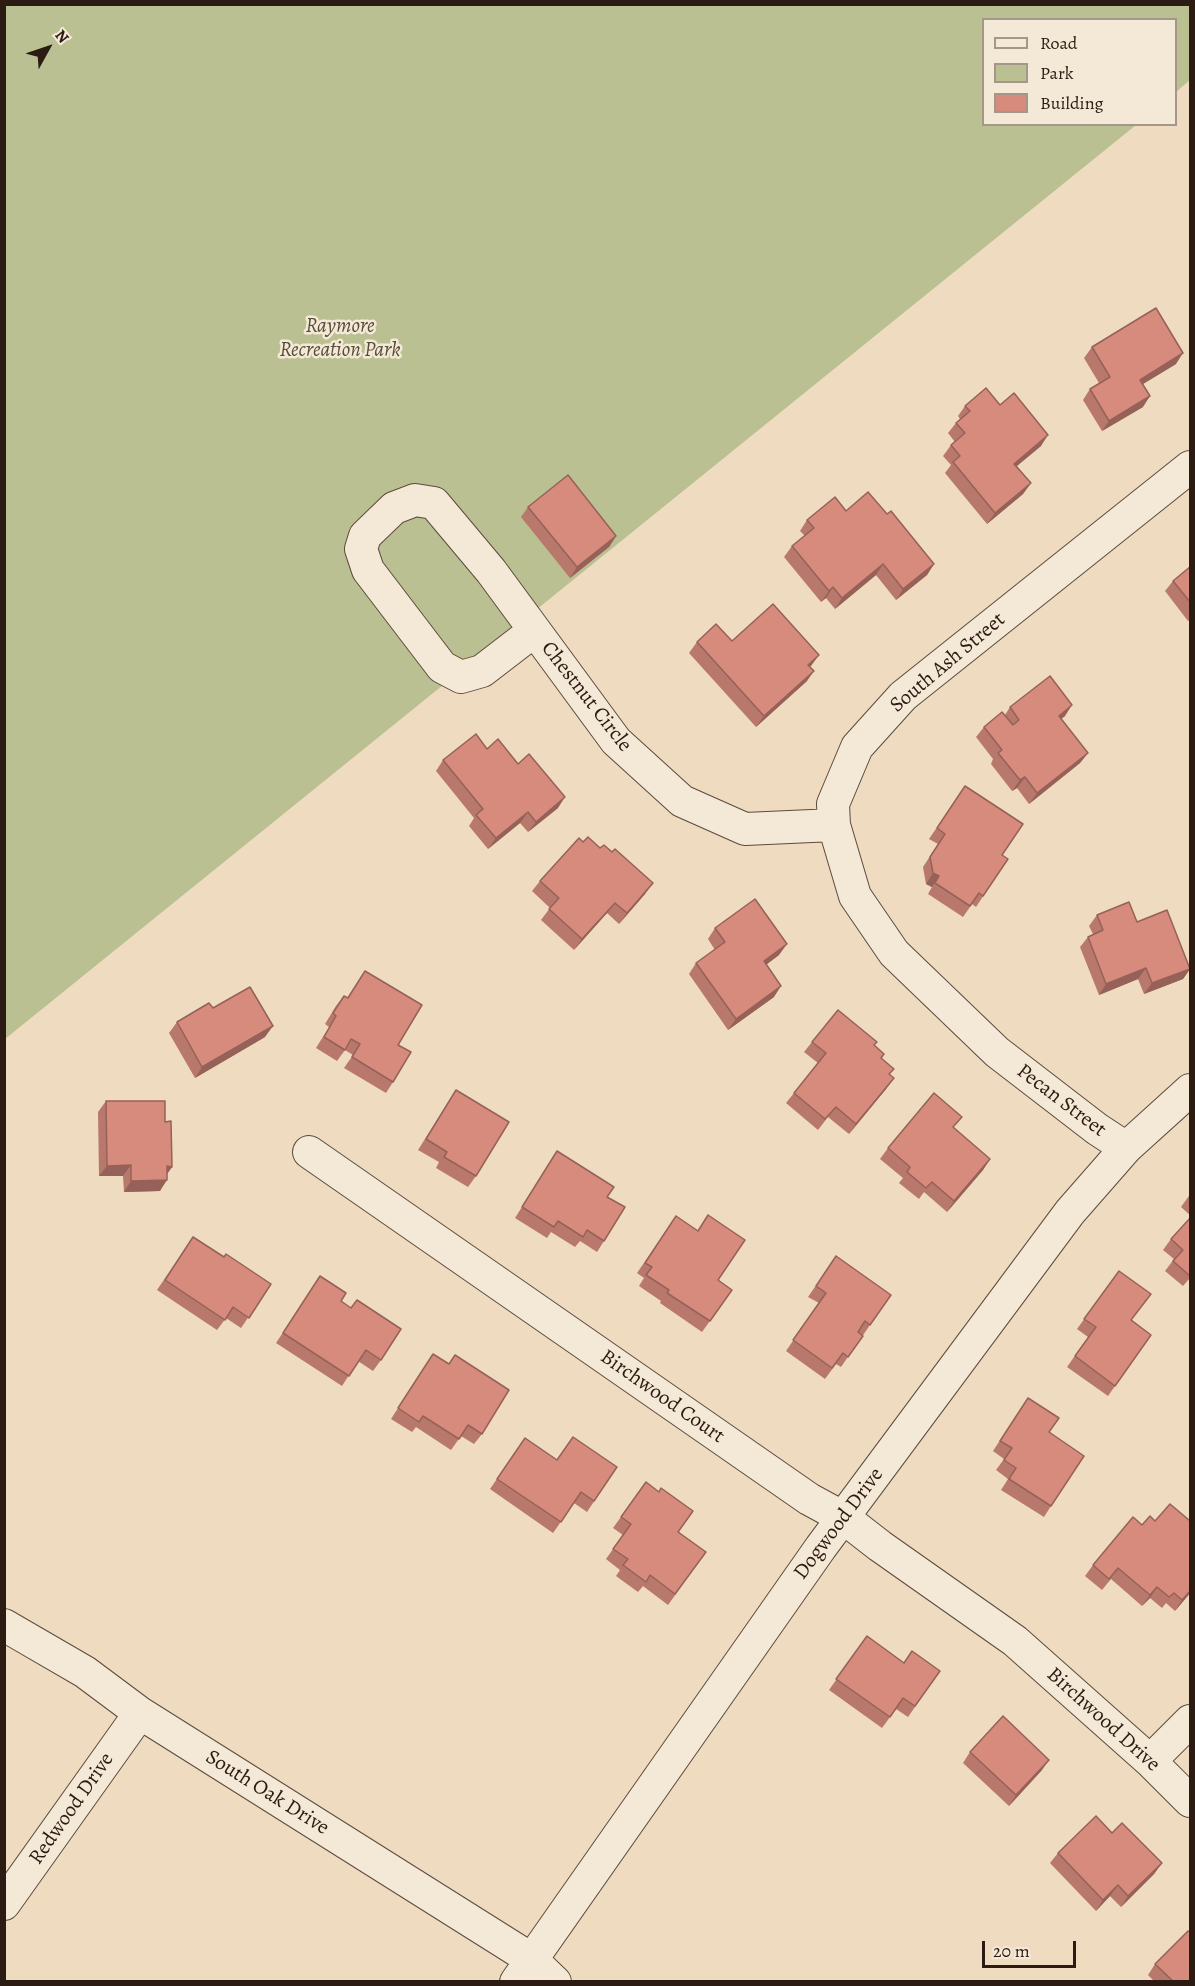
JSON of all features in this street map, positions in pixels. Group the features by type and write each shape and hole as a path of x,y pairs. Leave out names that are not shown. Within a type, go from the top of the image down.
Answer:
{"street":[{"name":"South Ash Street","path":"997,1052 894,953 855,896 834,825 834,804 858,747 903,696 1191,467"},
{"name":"Chestnut Circle","path":"534,631 482,671 461,677 442,667 368,570 362,549 364,536 394,508 415,500 434,503 490,571 616,741 682,801 746,828 834,825"},
{"name":"Pecan Street","path":"997,1052 1097,1129 1126,1148"},
{"name":"Dogwood Drive","path":"524,1970 773,1615 1070,1212 1126,1148 1191,1090"},
{"name":"Birchwood Court","path":"309,1152 799,1492 844,1518 1015,1641"},
{"name":"South Oak Drive","path":"4,1625 85,1672 140,1713 524,1970 555,1982"},
{"name":"Birchwood Drive","path":"1015,1641 1150,1761 1191,1801"},
{"name":"Redwood Drive","path":"4,1904 140,1713"},
{"path":"1150,1761 1191,1721"}],"green space":[{"name":"Raymore Recreation Park","path":"5,5 1190,5 1190,80 1177,91 1177,18 982,18 982,126 1135,126 5,1039"}],"building":[{"path":"1156,308 1183,353 1140,380 1150,396 1109,421 1090,389 1110,377 1092,347"},
{"path":"986,388 1000,405 1014,393 1048,435 1014,464 1031,483 995,513 953,462 960,456 951,445 965,433 956,423 970,411 965,406"},
{"path":"568,475 616,536 577,567 528,507"},
{"path":"868,492 887,514 891,511 934,564 903,589 883,564 842,598 833,587 829,591 792,546 814,528 807,520 835,497 846,511"},
{"path":"1191,566 1191,603 1173,581"},
{"path":"773,604 819,655 808,665 814,671 764,716 697,642 716,624 732,641"},
{"path":"1050,676 1072,705 1059,716 1088,753 1037,793 1025,777 1020,780 998,753 1002,750 984,727 1002,712 1013,725 1019,720 1010,707"},
{"path":"476,734 487,749 498,739 518,764 529,754 565,797 536,822 528,812 496,838 476,815 483,809 443,760"},
{"path":"965,786 1023,824 1002,855 1008,859 983,896 979,893 970,906 935,883 939,876 933,873 930,857 945,834 937,828"},
{"path":"588,837 600,848 604,845 612,852 615,849 653,883 627,913 615,903 582,939 549,909 559,898 540,881 579,838 583,842"},
{"path":"755,899 787,944 764,961 781,986 736,1019 696,963 725,942 715,928"},
{"path":"1129,902 1137,922 1167,910 1190,969 1152,983 1146,968 1106,984 1088,937 1103,930 1097,915"},
{"path":"365,971 422,1005 398,1045 411,1052 393,1082 352,1057 360,1044 351,1039 345,1050 324,1037 336,1016 333,1013 344,996 348,998"},
{"path":"250,987 273,1026 202,1067 177,1022 209,1003 213,1008"},
{"path":"838,1010 877,1042 874,1045 884,1054 881,1058 894,1069 889,1074 894,1078 856,1124 836,1107 825,1119 794,1093 826,1053 812,1042"},
{"path":"456,1090 509,1122 476,1176 444,1157 447,1152 426,1139"},
{"path":"934,1093 962,1117 953,1127 990,1159 954,1201 932,1182 926,1188 907,1172 910,1167 888,1148"},
{"path":"106,1101 165,1101 165,1122 171,1121 172,1167 167,1166 167,1180 131,1181 131,1165 107,1166"},
{"path":"557,1151 614,1187 607,1197 625,1207 604,1241 587,1230 583,1237 558,1221 554,1227 522,1207"},
{"path":"708,1215 745,1240 718,1280 732,1290 710,1321 667,1293 669,1290 646,1275 652,1267 645,1263 676,1216 698,1231"},
{"path":"1191,1217 1190,1276 1173,1261 1183,1250 1171,1239"},
{"path":"193,1237 224,1257 226,1254 271,1284 249,1318 233,1307 225,1320 165,1280"},
{"path":"836,1256 891,1295 870,1325 865,1321 858,1332 863,1336 848,1357 843,1353 832,1368 793,1340 826,1293 816,1286"},
{"path":"1119,1271 1151,1294 1131,1320 1151,1335 1115,1386 1075,1356 1096,1327 1084,1319"},
{"path":"320,1276 346,1293 341,1301 351,1308 357,1300 401,1329 381,1360 366,1350 349,1376 283,1333"},
{"path":"433,1354 449,1364 455,1355 509,1390 482,1434 468,1425 459,1439 423,1416 419,1422 398,1408"},
{"path":"1028,1398 1059,1418 1049,1432 1084,1456 1051,1506 1009,1479 1016,1468 1004,1460 1012,1448 1000,1441"},
{"path":"573,1437 617,1467 594,1501 581,1492 561,1522 497,1479 525,1438 557,1460"},
{"path":"646,1482 659,1492 661,1488 693,1511 678,1532 706,1552 675,1594 650,1575 646,1582 623,1565 628,1559 613,1549 631,1524 621,1517"},
{"path":"1170,1504 1189,1520 1191,1519 1191,1590 1182,1600 1174,1593 1169,1597 1157,1587 1150,1595 1118,1568 1109,1579 1093,1565 1133,1517 1142,1525 1150,1516 1155,1521"},
{"path":"867,1636 904,1663 912,1651 940,1671 915,1706 903,1698 890,1717 836,1679"},
{"path":"1003,1716 1049,1760 1016,1795 970,1752"},
{"path":"1096,1816 1112,1833 1122,1823 1162,1863 1128,1896 1118,1885 1103,1900 1058,1853"},
{"path":"1188,1931 1191,1933 1191,1982 1174,1982 1155,1964"}]}
